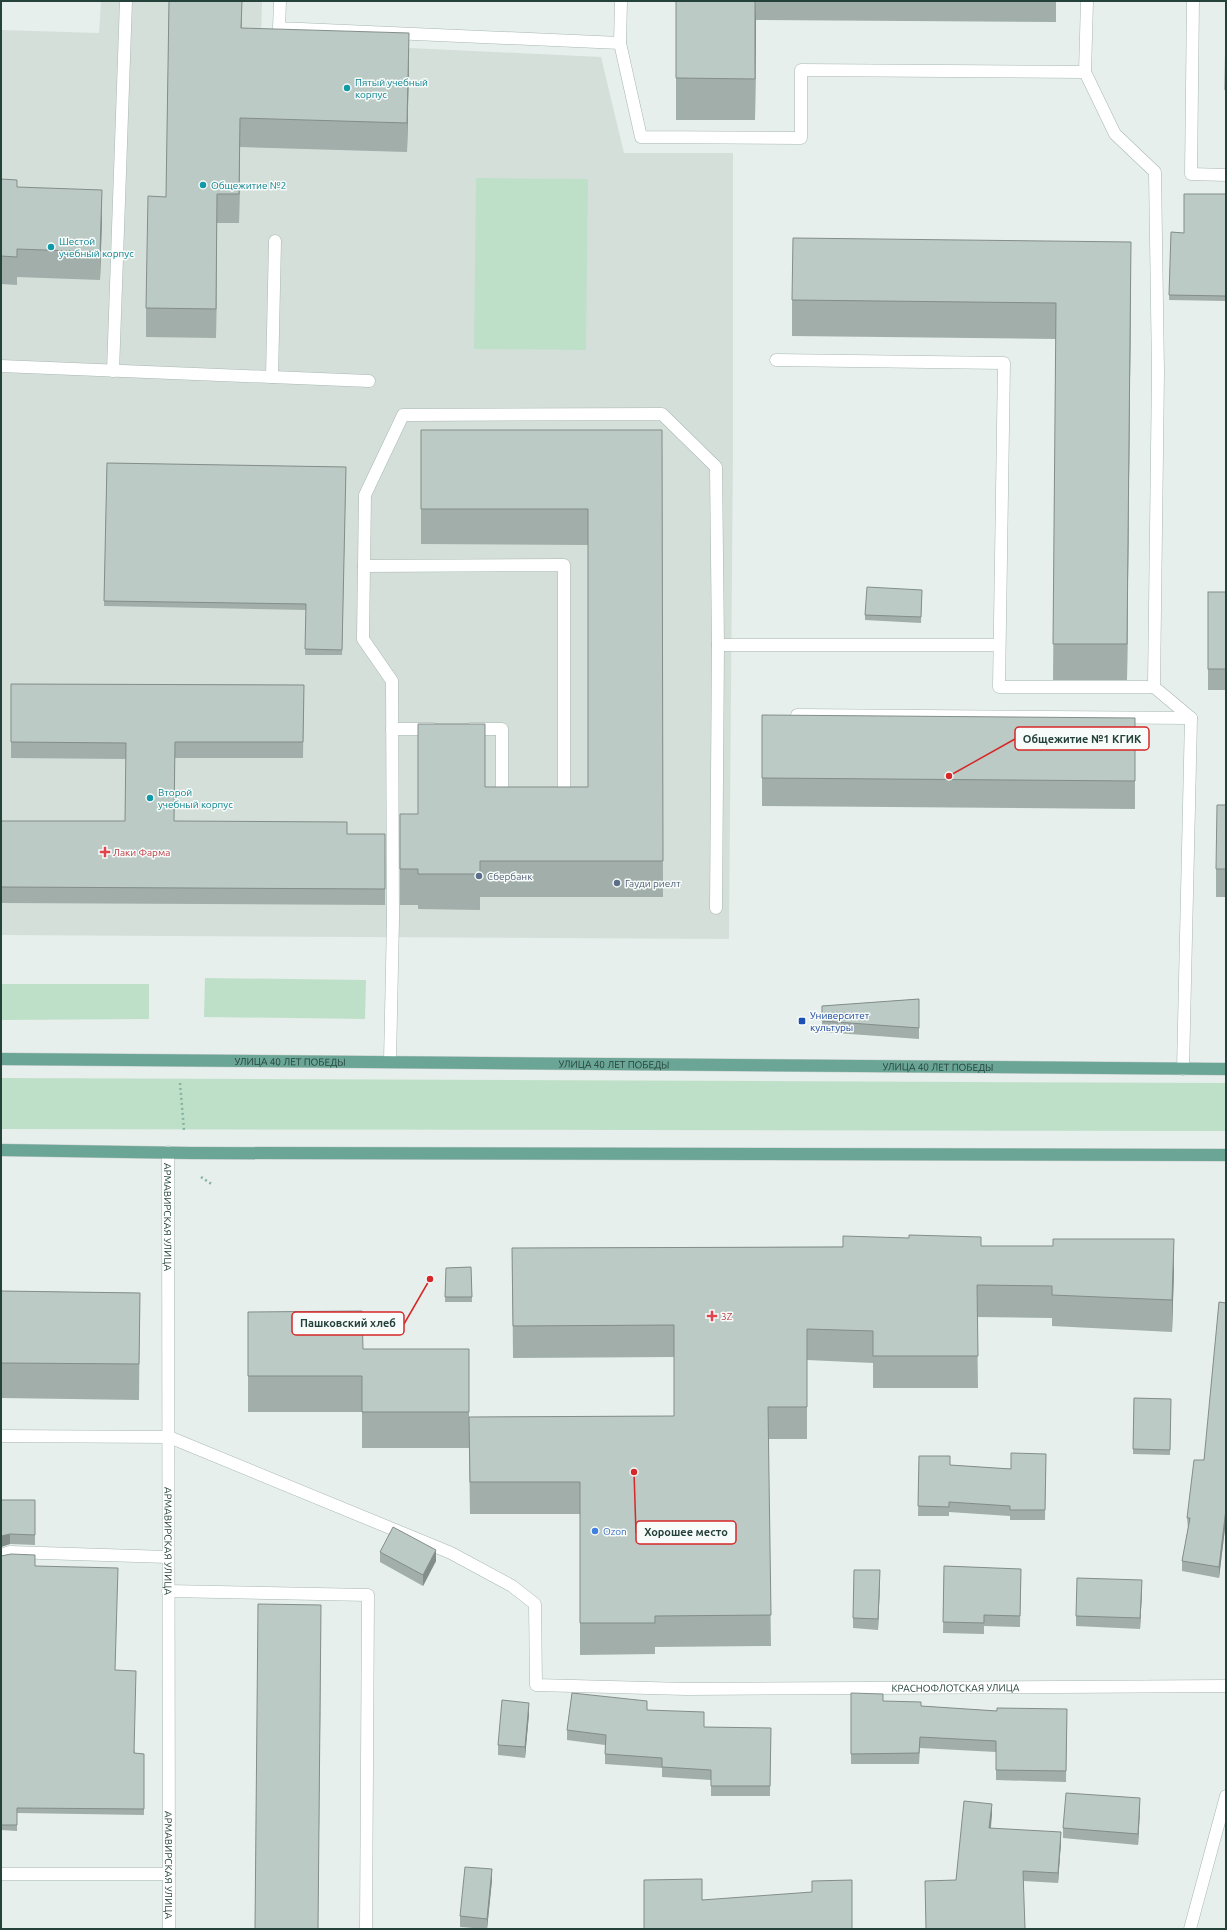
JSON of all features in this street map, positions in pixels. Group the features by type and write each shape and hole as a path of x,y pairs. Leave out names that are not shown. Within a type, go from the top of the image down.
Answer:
{"main road":[{"name":"УЛИЦА 40 ЛЕТ ПОБЕДЫ","path":"1,1059 1226,1069"},
{"path":"1,1150 168,1152 1226,1155"}],"street":[{"path":"113,371 126,1"},
{"path":"280,1 279,28 620,43"},
{"path":"621,1 620,43 641,137 801,138 801,70 1085,72"},
{"path":"1087,1 1085,72 1116,134 1156,172 1158,372 1154,687"},
{"path":"1194,1 1190,174 1226,175"},
{"path":"272,377 275,241"},
{"path":"776,360 1004,363 999,687 1154,687 1191,718"},
{"path":"1,366 370,381"},
{"path":"390,1061 393,919 392,681 362,639 365,495 403,414 662,414 716,467 718,645 716,908"},
{"path":"364,566 564,565 565,803 549,803"},
{"path":"718,645 999,645"},
{"path":"797,715 1191,718"},
{"path":"1183,1069 1191,718"},
{"path":"392,729 502,729 502,803 518,803"},
{"name":"АРМАВИРСКАЯ УЛИЦА","path":"168,1152 169,1929"},
{"path":"1,1436 169,1437"},
{"name":"КРАСНОФЛОТСКАЯ УЛИЦА","path":"169,1437 451,1553 512,1586 535,1604 536,1685 686,1689 1226,1686"},
{"path":"1,1555 10,1552 168,1557"},
{"path":"168,1591 368,1595 366,1929"},
{"path":"1190,1929 1226,1796"},
{"path":"1,1874 169,1874"}],"path":[{"path":"180,1079 184,1130"},
{"path":"197,1174 213,1185"}],"shaded area":[{"path":"101,1 262,1 261,41 601,57 624,153 733,153 733,448 729,939 1,935 1,30 99,33"}],"green space":[{"path":"476,178 588,179 586,350 474,349"},
{"path":"205,978 366,980 365,1019 204,1017"},
{"path":"1,984 149,984 149,1019 1,1020"},
{"path":"1,1078 1226,1083 1226,1131 1,1129"}],"building":[{"path":"169,1 242,1 241,28 409,33 407,123 240,118 239,194 217,194 216,309 146,308 148,196 166,197"},
{"path":"676,1 755,1 755,79 676,78"},
{"path":"1226,15 1226,90 1225,90"},
{"path":"1,179 17,180 17,187 102,190 100,252 17,249 17,257 1,256"},
{"path":"1184,194 1226,194 1226,296 1169,295 1171,232 1184,233"},
{"path":"793,238 1131,242 1127,644 1053,644 1056,303 792,300"},
{"path":"421,430 662,430 663,861 480,861 480,874 418,874 418,869 400,869 400,814 418,814 418,724 485,724 485,787 588,787 588,509 421,509"},
{"path":"107,463 346,467 342,650 305,649 306,604 104,601"},
{"path":"867,587 922,590 921,617 865,615"},
{"path":"1208,592 1226,592 1226,669 1208,669"},
{"name":"Второй учебный корпус","path":"11,684 304,685 303,742 175,742 174,821 347,822 347,834 385,834 385,889 1,887 1,821 125,821 126,743 11,742"},
{"path":"762,715 1135,718 1135,781 762,778"},
{"path":"1217,805 1226,805 1226,869 1216,869"},
{"path":"919,999 919,1028 822,1021 822,1006"},
{"path":"909,1235 981,1237 981,1246 1053,1246 1053,1239 1174,1239 1172,1300 1052,1295 1052,1286 977,1285 978,1356 873,1356 873,1331 807,1329 807,1407 768,1407 771,1615 655,1616 655,1623 580,1623 580,1482 470,1482 469,1417 674,1416 674,1325 513,1326 512,1248 843,1247 843,1236 909,1238"},
{"path":"471,1267 472,1297 445,1297 446,1268"},
{"path":"1,1291 140,1293 139,1364 1,1363"},
{"path":"1219,1302 1226,1303 1226,1509 1219,1567 1182,1561 1190,1518 1187,1518 1194,1460 1204,1460"},
{"path":"362,1311 363,1349 469,1349 469,1412 362,1412 362,1376 248,1376 248,1312"},
{"path":"1134,1398 1171,1399 1170,1450 1133,1449"},
{"path":"1011,1453 1046,1454 1045,1510 1010,1510 1010,1506 949,1502 949,1507 918,1506 919,1456 950,1456 950,1465 1011,1469"},
{"path":"1,1500 35,1500 35,1535 10,1534 1,1536"},
{"path":"393,1527 436,1550 423,1575 380,1552"},
{"path":"11,1554 35,1555 35,1566 118,1568 115,1670 136,1671 134,1753 144,1754 144,1809 17,1808 17,1825 1,1825 1,1556"},
{"path":"944,1566 1021,1569 1020,1616 984,1615 984,1623 943,1622"},
{"path":"854,1570 880,1570 878,1619 853,1618"},
{"path":"1077,1578 1142,1580 1140,1618 1076,1616"},
{"path":"258,1604 321,1605 318,1929 255,1929"},
{"path":"572,1693 647,1701 647,1710 704,1712 704,1727 771,1728 770,1786 711,1786 711,1770 662,1767 662,1758 605,1754 606,1735 567,1730"},
{"path":"851,1693 883,1694 883,1701 921,1702 921,1706 997,1711 997,1708 1067,1709 1066,1771 996,1770 996,1741 920,1737 919,1753 851,1754"},
{"path":"502,1700 529,1703 525,1747 498,1745"},
{"path":"1066,1793 1140,1798 1138,1834 1063,1828"},
{"path":"964,1801 992,1804 989,1828 1061,1832 1058,1873 1023,1871 1025,1929 926,1929 925,1881 956,1880"},
{"path":"465,1867 492,1869 487,1919 460,1916"},
{"path":"702,1879 702,1900 812,1892 812,1881 852,1880 852,1929 644,1929 644,1880"}],"place":[{"name":"Пятый учебный корпус","path":"347,88"},
{"name":"Общежитие №2","path":"203,185"},
{"name":"Шестой учебный корпус","path":"51,247"},
{"name":"Общежитие №1 КГИК","path":"949,776"},
{"name":"Второй учебный корпус","path":"150,798"},
{"name":"Лаки Фарма","path":"105,852"},
{"name":"Сбербанк","path":"479,876"},
{"name":"Гауди риелт","path":"617,883"},
{"name":"Университет культуры","path":"802,1021"},
{"name":"Пашковский хлеб","path":"430,1279"},
{"name":"3Z","path":"712,1316"},
{"name":"Хорошее место","path":"634,1472"},
{"name":"Ozon","path":"595,1531"}]}
